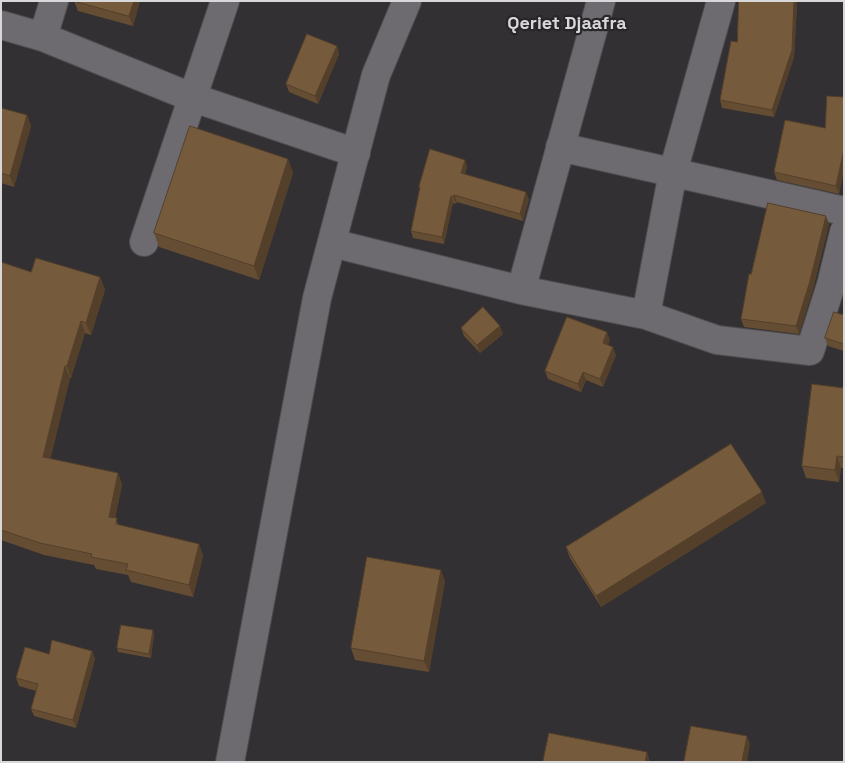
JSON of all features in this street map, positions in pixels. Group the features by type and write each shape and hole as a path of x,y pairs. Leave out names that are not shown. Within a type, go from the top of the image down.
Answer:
{"street":[{"path":"43,37 54,1"},
{"path":"144,242 191,97 225,1"},
{"path":"230,762 317,298 376,75 407,1"},
{"path":"521,290 601,1"},
{"path":"646,315 674,172 721,1"},
{"path":"1,25 43,37 191,97 356,153"},
{"path":"560,147 844,210"},
{"path":"332,243 521,290 646,315 717,340 810,352 831,285 844,232"}],"building":[{"path":"74,1 134,1 129,16"},
{"path":"739,1 794,1 792,50 772,110 720,100 731,41 737,42"},
{"path":"307,34 337,46 315,96 286,84"},
{"path":"827,96 844,97 844,149 836,186 774,172 785,120 825,128"},
{"path":"1,108 27,115 10,176 1,173"},
{"path":"190,126 288,159 254,266 154,233"},
{"path":"430,149 465,160 461,173 526,192 520,214 454,195 453,197 451,196 442,237 411,231 419,187"},
{"path":"768,203 826,216 810,281 796,326 741,319 749,274 751,274"},
{"path":"36,258 100,277 86,323 81,321 67,366 65,366 43,457 118,473 109,517 117,518 116,524 199,544 189,585 126,570 128,564 91,557 92,554 40,543 1,530 1,262 31,272"},
{"path":"483,307 500,326 477,345 461,328"},
{"path":"834,312 844,315 844,344 825,338"},
{"path":"567,317 607,332 603,343 613,347 600,379 583,372 578,384 545,371"},
{"path":"812,384 844,388 844,457 837,456 835,470 802,466"},
{"path":"731,444 762,492 596,596 566,547"},
{"path":"367,557 441,570 424,661 351,648"},
{"path":"121,625 153,630 149,654 117,648"},
{"path":"52,640 92,651 73,720 31,709 38,684 16,678 25,647 49,654"},
{"path":"691,726 747,736 742,762 684,762"},
{"path":"549,733 647,752 645,762 543,762"}],"district":[{"name":"Qeriet Djaafra","path":"567,24"}]}
